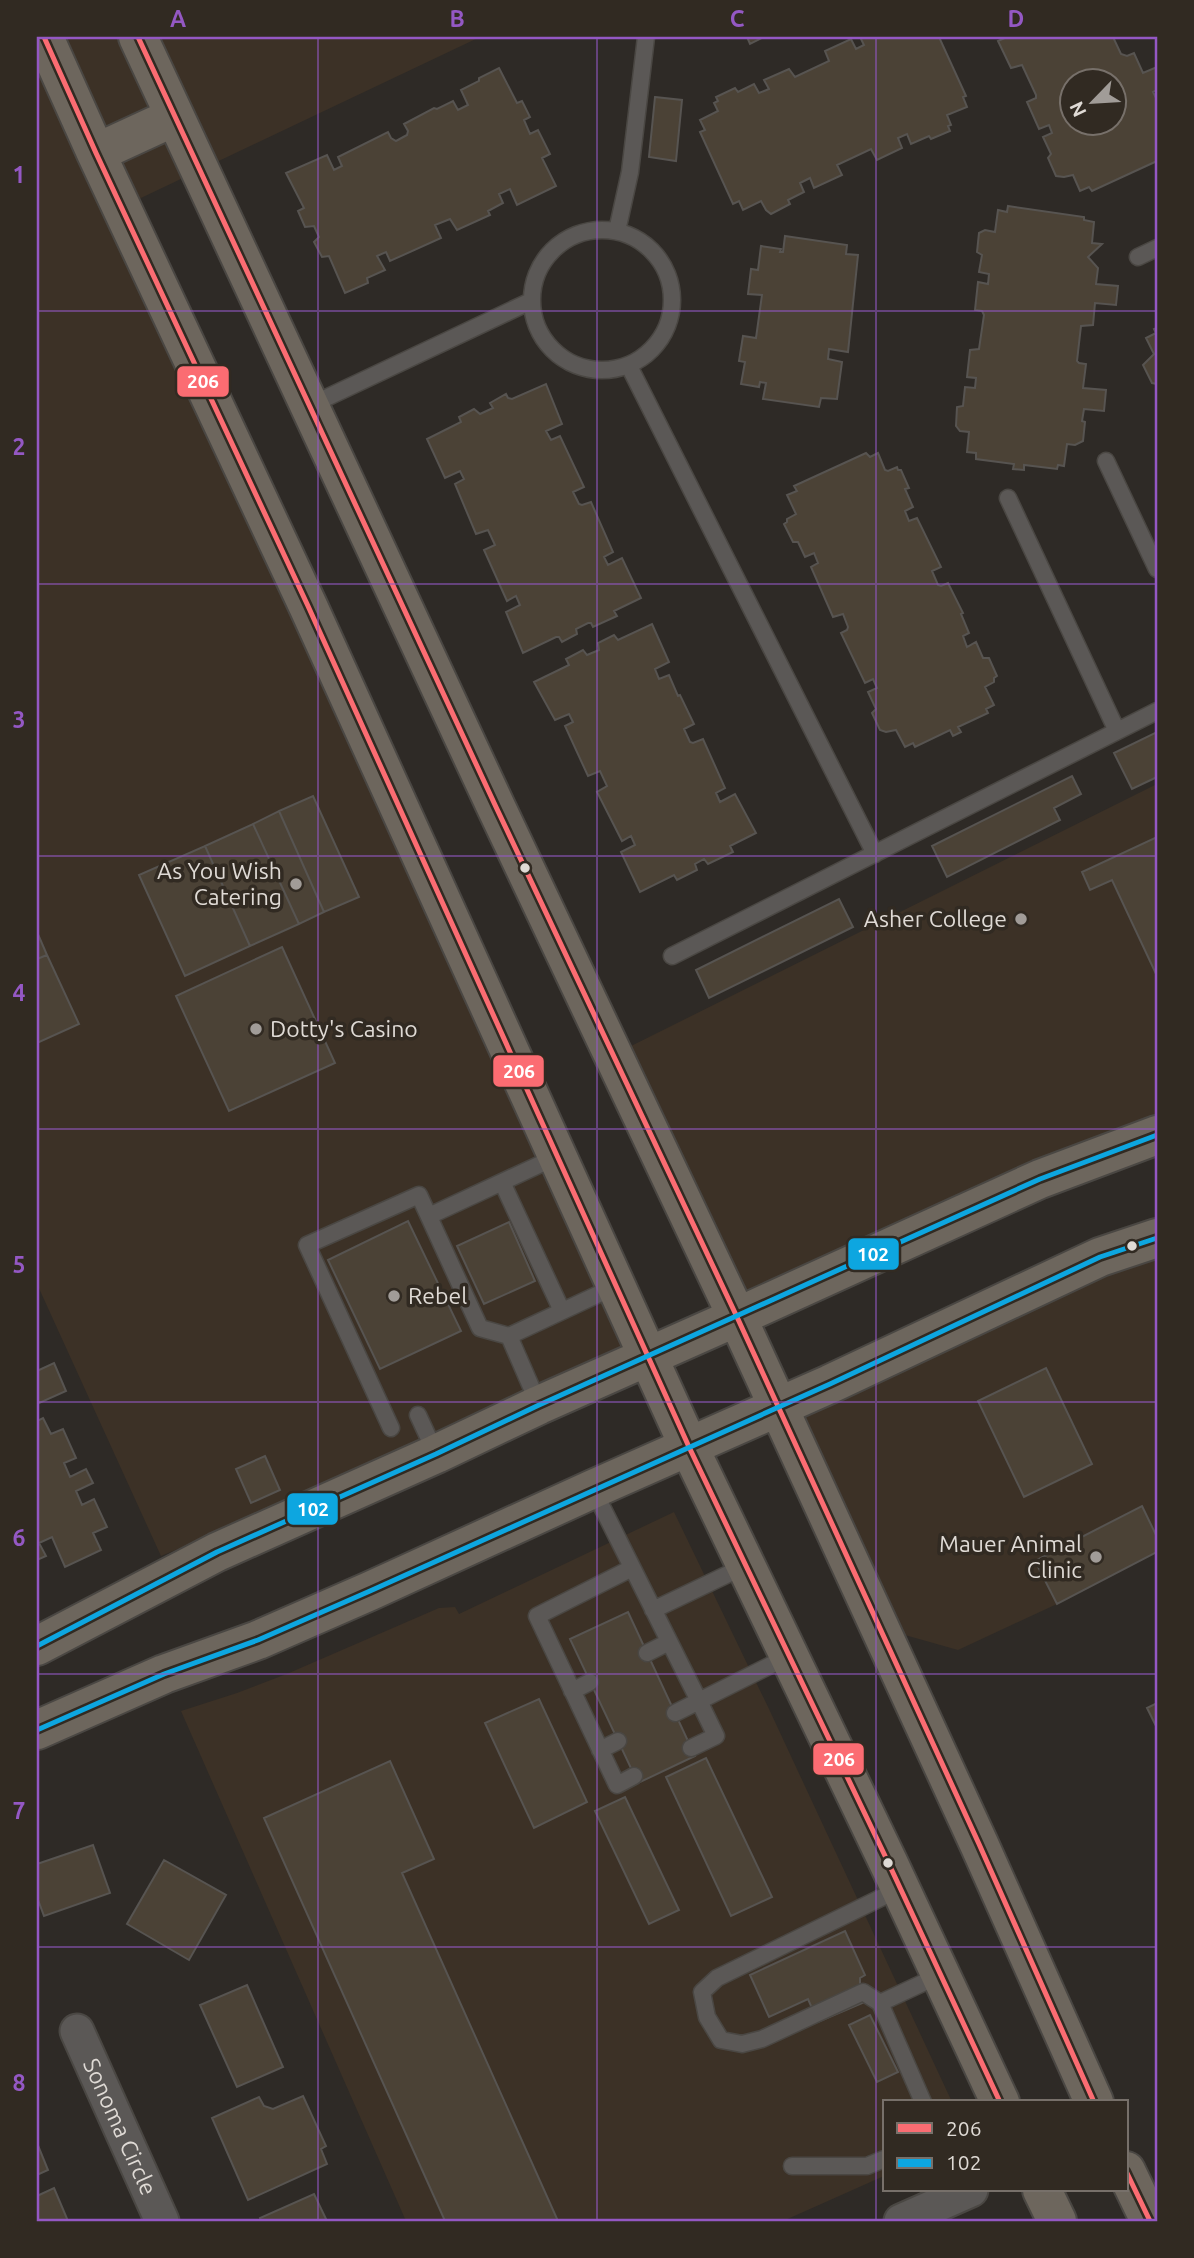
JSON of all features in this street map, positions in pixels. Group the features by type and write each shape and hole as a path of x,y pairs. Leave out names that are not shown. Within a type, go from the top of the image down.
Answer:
{"main road":[{"path":"44,37 313,618 689,1447 901,1888 999,2100"},
{"path":"138,37 737,1317 979,1844 1093,2100"},
{"path":"96,153 174,117"},
{"path":"37,1646 217,1552 648,1355 1040,1179 1157,1135"},
{"path":"37,1730 164,1674 258,1640 778,1407 1100,1257 1157,1238"},
{"path":"1128,2175 1150,2221"},
{"path":"1043,2192 1057,2221"}],"street":[{"name":"Sonoma Circle","path":"77,2031 162,2221"},
{"path":"901,2221 966,2192"}],"lane":[{"path":"617,231 630,172 646,37"},
{"path":"596,229 617,231 636,239 653,252 666,269 672,291 671,314 663,336 649,353 629,366 606,371 584,369 563,359 546,344 535,323 531,301 534,280 542,261 557,245 575,234 596,229"},
{"path":"1138,257 1157,248"},
{"path":"309,406 531,301"},
{"path":"629,366 874,854"},
{"path":"1106,461 1157,569"},
{"path":"1008,498 1117,731"},
{"path":"672,956 1157,711"},
{"path":"429,1216 558,1156"},
{"path":"502,1182 562,1311"},
{"path":"391,1428 307,1245 419,1195 480,1328 509,1336 616,1286"},
{"path":"509,1336 539,1405"},
{"path":"418,1415 436,1454"},
{"path":"593,1489 716,1736 691,1748"},
{"path":"653,1610 745,1566"},
{"path":"632,1568 537,1616 617,1784 634,1776"},
{"path":"647,1653 669,1642"},
{"path":"675,1713 789,1656"},
{"path":"572,1691 590,1682"},
{"path":"600,1750 618,1741"},
{"path":"901,1888 717,1978 702,1992 707,2017 721,2040 743,2044 762,2039 863,1992 880,2003 922,2100"},
{"path":"880,2003 940,1975"},
{"path":"792,2166 867,2166 883,2159"}],"shaded area":[{"path":"37,37 480,37 122,207 648,1355 161,1556 37,1284"},
{"name":"Asher College","path":"1157,784 1157,1135 737,1317 613,1055"},
{"path":"1157,1238 1157,1552 1057,1604 958,1650 880,1628 778,1407"},
{"path":"674,1512 951,2100 883,2100 883,2176 783,2221 406,2221 181,1711 289,1673 439,1608 455,1607 459,1614"}],"building":[{"path":"747,37 764,37 750,44"},
{"path":"860,37 939,37 966,96 963,97 967,107 947,115 950,131 911,144 907,134 898,138 902,148 877,160 871,149 837,165 842,175 814,188 810,178 800,183 804,192 788,200 790,204 771,214 761,201 743,210 739,201 733,204 700,132 705,130 700,120 718,111 714,103 718,101 716,97 735,88 738,92 754,84 759,93 769,89 764,80 789,69 795,77 829,61 825,51 851,39 856,49 864,45"},
{"path":"1007,37 1113,37 1121,54 1127,56 1134,53 1143,73 1157,67 1157,90 1153,92 1157,100 1157,161 1092,191 1089,187 1080,191 1073,175 1056,176 1048,158 1051,154 1043,137 1052,133 1049,125 1039,129 1027,102 1036,98 1036,95 1022,65 1011,68 998,41"},
{"path":"499,68 517,103 522,101 530,117 524,120 530,134 538,130 550,154 542,158 556,186 517,205 510,189 499,194 503,203 488,211 490,215 457,230 450,219 435,225 441,238 390,261 386,252 377,256 385,270 367,278 368,283 345,293 329,256 322,257 314,242 319,237 314,226 305,227 298,211 304,208 286,173 327,155 334,170 342,166 338,157 388,132 396,141 407,135 404,124 434,108 453,101 458,110 468,105 461,90"},
{"path":"655,97 682,100 676,161 649,157"},
{"path":"1008,206 1084,217 1084,220 1094,222 1092,243 1102,244 1088,257 1098,268 1096,284 1118,286 1116,305 1095,303 1093,325 1081,326 1077,361 1086,364 1083,388 1106,390 1104,411 1084,409 1083,441 1075,445 1067,444 1064,466 1058,465 1057,469 1024,465 1024,470 1013,469 1014,464 976,459 976,453 967,452 969,432 960,431 956,426 957,407 963,406 965,387 975,388 976,378 967,377 970,350 979,349 984,315 982,311 975,310 978,282 988,284 989,274 979,272 982,255 977,252 979,233 985,230 995,232 998,210 1007,212"},
{"path":"785,236 847,245 846,254 858,255 848,352 829,349 828,359 842,362 837,399 821,398 819,407 763,399 766,383 760,382 759,387 741,384 745,362 739,361 743,336 756,338 762,295 748,294 751,269 758,270 761,246 781,249 780,252 783,252"},
{"path":"1157,328 1157,384 1152,383 1143,365 1154,354 1146,338 1156,333 1154,329"},
{"path":"546,384 562,424 546,431 551,440 560,436 584,487 573,492 579,504 591,502 613,552 604,557 608,565 622,558 641,598 614,611 617,616 593,627 588,623 576,629 577,634 562,642 556,637 523,653 506,612 520,605 516,596 507,601 484,550 495,545 488,530 476,534 455,484 464,479 460,471 445,478 427,439 461,422 459,417 474,409 480,414 493,408 490,403 506,394 512,399"},
{"path":"866,453 870,457 878,453 885,470 897,467 901,470 913,507 905,511 909,521 917,518 941,567 932,571 938,585 948,583 963,613 961,614 969,633 963,636 967,647 976,642 983,658 989,658 997,676 994,682 985,687 994,705 986,709 988,713 958,727 961,732 953,736 950,730 915,747 913,743 905,747 896,730 880,730 872,713 876,709 868,692 877,688 873,679 865,683 841,633 848,627 843,614 833,617 811,567 818,563 814,553 805,557 798,542 793,542 784,524 796,514 787,495 797,491 794,486"},
{"path":"652,624 669,662 655,669 659,679 669,675 694,724 684,729 690,742 703,739 725,788 716,793 720,802 735,794 756,833 730,846 733,852 708,864 704,859 695,864 697,870 677,880 674,875 640,892 621,852 635,845 631,836 622,841 597,792 607,786 600,771 588,776 565,726 573,722 569,714 555,720 534,682 569,665 566,659 583,650 587,655 599,650 598,643 614,635 618,640"},
{"path":"1157,732 1157,777 1132,789 1114,753"},
{"path":"1072,776 1081,794 1054,808 1060,820 947,877 932,846"},
{"path":"313,796 359,897 324,912 279,811"},
{"name":"As You Wish Catering","path":"279,811 324,912 299,924 253,824"},
{"path":"253,824 299,924 250,946 205,846"},
{"path":"1157,837 1157,976 1112,880 1090,890 1082,872"},
{"path":"205,846 250,946 185,976 139,875"},
{"path":"839,899 853,927 709,998 696,970"},
{"path":"37,932 47,955 37,959"},
{"name":"Dotty's Casino","path":"282,947 335,1063 229,1111 176,996"},
{"path":"47,955 79,1024 37,1043 37,959"},
{"name":"Rebel","path":"408,1221 461,1331 380,1369 328,1260"},
{"path":"509,1222 535,1281 484,1304 457,1246"},
{"path":"54,1363 66,1391 37,1404 37,1371"},
{"path":"1046,1368 1092,1464 1024,1497 978,1401"},
{"path":"43,1418 51,1434 63,1429 76,1458 64,1463 70,1477 86,1469 93,1483 76,1491 82,1505 94,1499 107,1527 93,1533 101,1550 65,1567 52,1537 39,1543 46,1556 37,1560 37,1421"},
{"path":"265,1456 280,1490 251,1503 236,1469"},
{"name":"Mauer Animal Clinic","path":"1142,1506 1157,1537 1157,1552 1057,1604 1035,1561"},
{"path":"628,1612 695,1756 638,1783 570,1639"},
{"path":"539,1699 587,1802 534,1828 485,1723"},
{"path":"1157,1703 1157,1728 1147,1708"},
{"path":"706,1758 772,1897 731,1916 666,1777"},
{"path":"390,1761 434,1859 402,1873 558,2221 445,2221 264,1818"},
{"path":"625,1797 679,1910 649,1924 595,1811"},
{"path":"93,1845 110,1893 44,1916 37,1897 37,1864"},
{"path":"164,1860 226,1895 189,1960 127,1924"},
{"path":"845,1931 865,1975 860,1978 860,1986 867,2001 818,2022 808,1999 769,2017 750,1975"},
{"path":"247,1985 283,2067 237,2087 200,2005"},
{"path":"870,2015 898,2072 877,2082 849,2025"},
{"path":"303,2096 326,2146 321,2149 327,2164 248,2200 212,2118 259,2097 264,2106 273,2109"},
{"path":"37,2143 48,2170 37,2175"},
{"path":"54,2188 68,2221 37,2221 37,2196"},
{"path":"314,2194 327,2221 261,2221 260,2218"}],"transit line":[{"name":"206","path":"44,37 308,606 689,1447 999,2100"},
{"name":"206","path":"138,37 496,807 737,1317 979,1844 1093,2100"},
{"name":"102","path":"37,1646 217,1552 539,1405 1040,1179 1157,1135"},
{"name":"102","path":"37,1730 164,1674 258,1640 370,1591 830,1384 1100,1257 1157,1238"},
{"name":"206","path":"1128,2175 1150,2221"}],"place":[{"name":"As You Wish Catering","path":"296,884"},
{"name":"Asher College","path":"1021,919"},
{"name":"Dotty's Casino","path":"256,1029"},
{"name":"Rebel","path":"394,1296"},
{"name":"Mauer Animal Clinic","path":"1096,1557"}]}
